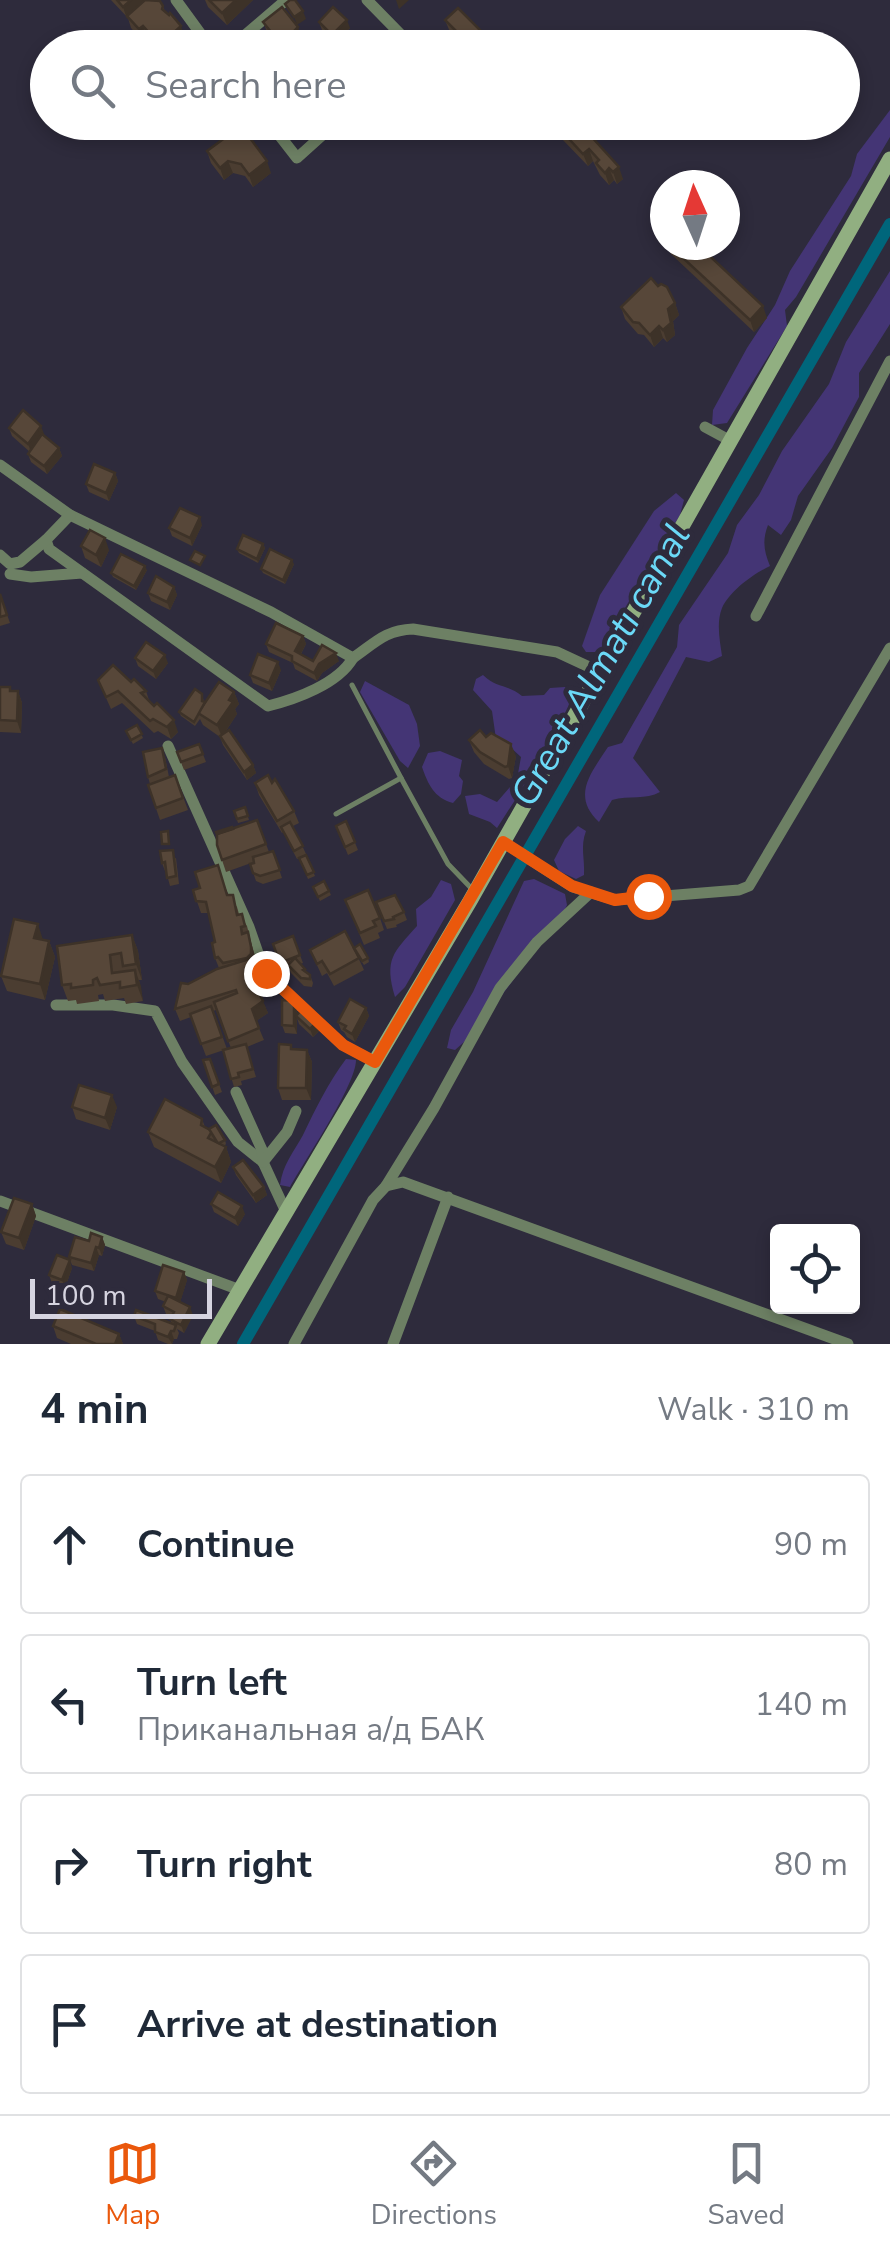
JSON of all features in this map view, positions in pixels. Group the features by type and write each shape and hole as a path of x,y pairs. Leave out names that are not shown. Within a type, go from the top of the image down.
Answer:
{"main road":[{"path":"208,1344 504,843 890,159"}],"street":[{"path":"176,0 198,30"},
{"path":"251,30 286,0"},
{"path":"367,0 396,30"},
{"path":"283,140 298,158 318,140"},
{"path":"756,616 890,361"},
{"path":"705,427 730,441"},
{"path":"0,465 70,515 271,612 353,658"},
{"path":"0,555 10,564 20,562 70,515"},
{"path":"46,540 49,549 268,706 325,683 346,670 353,658 384,635 397,630 413,629 557,652 600,672"},
{"path":"10,574 31,577 82,573"},
{"path":"504,843 572,886 615,900 740,890 749,886 890,648"},
{"path":"168,746 266,973 343,1045 375,1062"},
{"path":"294,1344 500,988 537,942 591,892"},
{"path":"56,1005 155,1011 182,1062 238,1142 263,1162"},
{"path":"236,1092 286,1212"},
{"path":"263,1162 286,1132 296,1111"},
{"path":"386,1186 404,1182 448,1197 848,1344"},
{"path":"393,1344 448,1197"},
{"path":"0,1201 240,1290"}],"lane":[{"path":"352,686 448,864 475,892"},
{"path":"336,814 401,778"}],"shaded area":[{"path":"890,110 890,137 785,310 787,326 727,423 712,425 713,410 775,305 790,271 851,176 857,154"},
{"path":"890,271 890,324 859,373 859,397 832,448 798,496 791,520 781,535 768,525 764,546 770,566 730,595 720,614 722,656 709,662 686,657 633,758 660,792 612,800 599,822 586,803 590,775 608,747 622,743 677,647 679,625 728,553 737,525 759,495 782,451 829,384 846,342"},
{"path":"676,493 684,500 680,515 599,652 586,652 582,646 600,595 654,511"},
{"path":"483,675 522,696 544,695 550,688 565,687 572,692 548,749 497,828 469,814 465,796 480,794 497,802 517,779 521,757 496,739 492,711 473,690 476,679"},
{"path":"365,681 409,705 420,746 408,768 400,761 360,692"},
{"path":"440,751 462,760 461,794 453,803 433,790 422,767 428,753"},
{"path":"578,826 586,831 584,875 576,879 559,871 554,860 565,839"},
{"path":"534,879 565,894 567,905 562,915 472,1035 455,1050 447,1048 451,1030 473,992 524,881"},
{"path":"441,880 451,884 455,900 405,987 395,997 390,974 393,957 417,926 416,909 431,897"},
{"path":"346,1059 356,1060 348,1087 290,1187 280,1185 289,1159"}],"building":[{"path":"145,0 160,1 162,9 181,26 177,30 147,30 143,26 139,29 127,16"},
{"path":"209,0 236,0 222,13"},
{"path":"295,0 303,11 294,17 285,4"},
{"path":"282,7 298,27 269,30 263,22"},
{"path":"333,7 347,20 337,30 327,30 319,22"},
{"path":"458,8 480,30 455,30 445,20"},
{"path":"222,140 251,140 267,161 249,175 241,164 228,161 220,168 207,151"},
{"path":"570,140 594,140 619,167 613,172 609,168 605,173 589,149 583,154"},
{"path":"685,260 714,260 763,306 750,320"},
{"path":"651,278 658,286 667,287 675,303 668,309 671,323 663,330 659,326 650,335 621,307"},
{"path":"23,410 41,426 28,444 9,428"},
{"path":"42,434 59,448 44,466 28,454"},
{"path":"94,464 115,473 106,493 86,484"},
{"path":"180,508 200,517 190,538 169,528"},
{"path":"90,530 105,538 96,555 81,546"},
{"path":"243,535 263,544 257,559 237,549"},
{"path":"270,549 292,560 283,580 261,569"},
{"path":"195,551 205,556 200,565 190,560"},
{"path":"121,554 145,566 134,586 111,573"},
{"path":"156,576 174,587 167,602 148,593"},
{"path":"0,594 7,615 0,617"},
{"path":"276,623 303,636 295,651 313,661 322,645 336,653 319,664 314,673 292,661 292,656 266,644"},
{"path":"146,642 165,655 153,671 135,658"},
{"path":"258,654 278,662 269,683 250,675"},
{"path":"113,665 131,682 134,679 146,691 141,693 174,720 167,727 150,721 118,691 106,697 98,680"},
{"path":"219,682 234,692 229,700 233,702 217,725 198,713"},
{"path":"0,687 18,691 17,721 0,720"},
{"path":"195,689 205,702 194,722 179,712"},
{"path":"137,725 142,734 131,740 126,731"},
{"path":"229,730 253,765 244,772 220,736"},
{"path":"480,730 486,737 491,733 511,744 508,766 480,752 469,740"},
{"path":"199,744 203,754 181,762 177,752"},
{"path":"162,748 166,769 148,777 143,752"},
{"path":"175,775 183,798 156,808 148,785"},
{"path":"268,775 272,783 275,779 294,811 277,821 255,783"},
{"path":"245,807 248,816 237,819 234,811"},
{"path":"257,820 266,844 222,860 217,834"},
{"path":"346,821 355,842 345,847 336,826"},
{"path":"290,822 303,846 294,851 281,827"},
{"path":"168,831 169,844 162,844 161,832"},
{"path":"173,850 176,876 167,878 160,851"},
{"path":"273,851 280,870 260,876 253,873 253,857"},
{"path":"306,855 314,872 307,875 299,858"},
{"path":"218,865 227,895 233,895 237,915 242,914 242,934 248,932 251,947 247,958 223,963 215,958 206,902 196,901 193,890 200,888 195,872"},
{"path":"324,881 329,891 318,897 313,887"},
{"path":"368,890 380,918 373,921 376,926 360,933 345,900"},
{"path":"395,895 404,912 384,921 376,902"},
{"path":"14,919 38,924 34,938 49,941 40,984 1,976"},
{"path":"345,931 359,958 330,974 322,961 317,964 310,950"},
{"path":"132,935 136,964 123,966 121,953 110,955 112,973 135,970 137,985 100,985 97,978 93,985 62,985 57,946"},
{"path":"293,936 300,955 280,963 273,944"},
{"path":"360,944 368,958 362,961 354,948"},
{"path":"256,957 254,984 263,1001 252,1009 259,1028 228,1041 214,1002 237,993 236,990 175,1009 181,983 188,984 217,969"},
{"path":"295,958 310,979 301,978 288,965"},
{"path":"350,999 366,1008 352,1034 338,1022"},
{"path":"282,1000 294,1001 294,1026 282,1025"},
{"path":"211,1006 222,1037 201,1044 190,1014"},
{"path":"302,1009 316,1023 310,1029 296,1016"},
{"path":"246,1044 253,1069 231,1079 223,1050"},
{"path":"279,1044 307,1050 306,1088 278,1088"},
{"path":"210,1059 219,1084 212,1087 203,1060"},
{"path":"79,1085 112,1095 105,1118 72,1107"},
{"path":"165,1099 202,1119 201,1125 212,1131 208,1138 226,1147 215,1167 148,1132"},
{"path":"216,1125 225,1140 219,1143 209,1129"},
{"path":"243,1160 264,1187 253,1195 233,1167"},
{"path":"218,1192 242,1206 235,1218 211,1204"},
{"path":"14,1198 32,1204 19,1238 1,1232"},
{"path":"91,1233 102,1237 91,1263 69,1257 75,1237 89,1241"},
{"path":"57,1255 70,1260 62,1280 49,1275"},
{"path":"163,1265 184,1272 176,1298 155,1291"},
{"path":"168,1296 190,1307 181,1325 170,1319 174,1312 163,1306"},
{"path":"60,1309 119,1334 115,1344 96,1344 53,1326"},
{"path":"136,1310 176,1325 174,1331 168,1337 155,1332 155,1324 134,1316"}],"waterway":[{"name":"Great Almatı canal","path":"243,1344 890,224"}],"route":[{"path":"266,973 343,1045 375,1062 503,842 572,886 615,900 648,896"}]}
